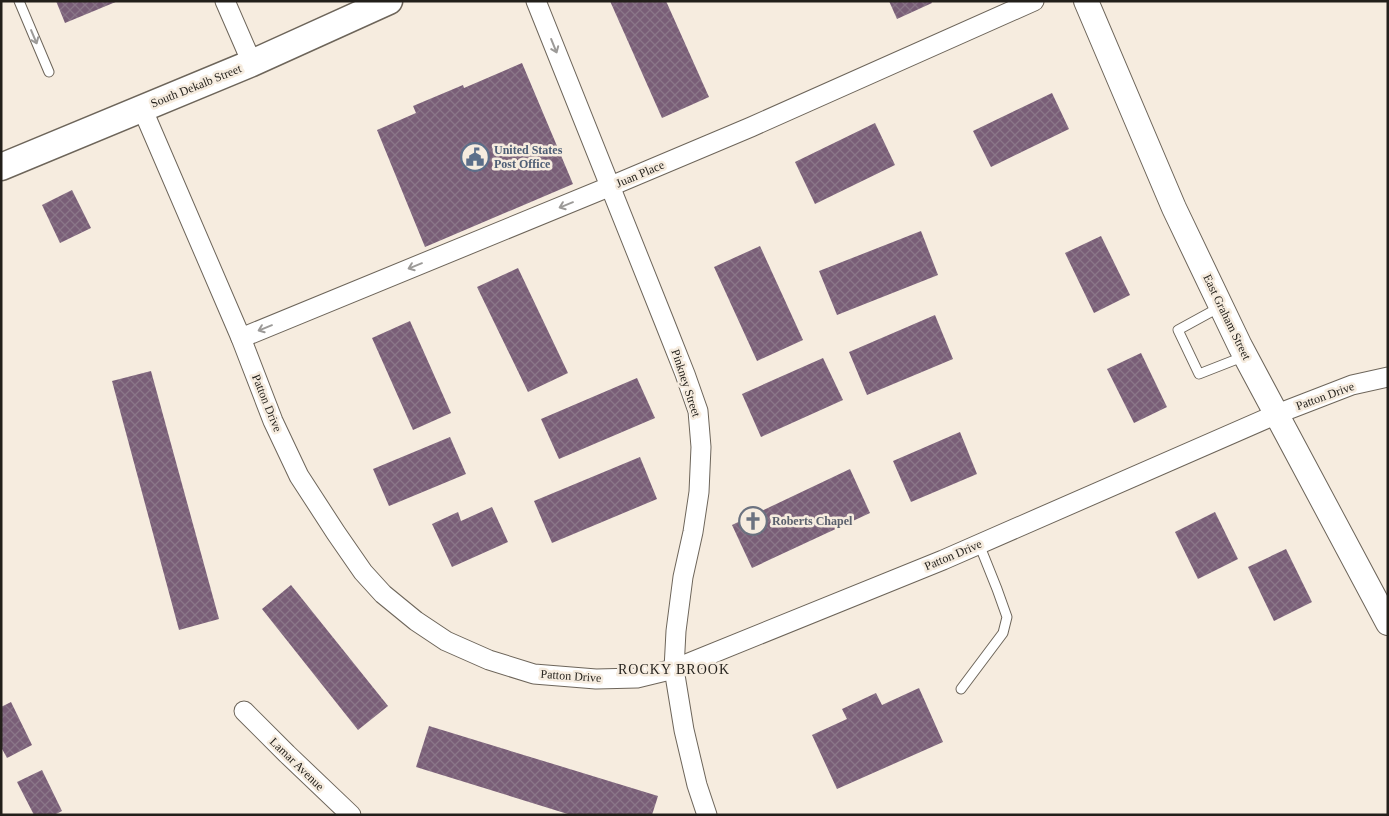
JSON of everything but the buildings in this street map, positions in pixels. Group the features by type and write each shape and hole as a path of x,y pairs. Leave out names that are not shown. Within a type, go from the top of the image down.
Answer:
{"main road":[{"name":"South Dekalb Street","path":"1,167 252,63 389,1"}],"street":[{"path":"225,1 252,63"},
{"name":"Pinkney Street","path":"536,1 611,186 698,411 701,447 699,492 693,532 683,577 676,631 674,669 684,730 697,785 707,815"},
{"name":"Juan Place","path":"241,338 751,127 1034,1"},
{"name":"East Graham Street","path":"1086,1 1174,208 1245,356 1388,622"},
{"name":"Patton Drive","path":"142,108 241,338 273,421 299,476 363,572 383,594 416,621 446,641 489,660 534,674 596,679 637,678 674,669 979,544 1277,414 1352,385 1388,377"},
{"name":"Lamar Avenue","path":"244,711 286,754 351,815"}],"lane":[{"path":"19,1 49,72"},
{"path":"1221,306 1178,330 1186,348 1199,374 1245,356"},
{"path":"961,690 1003,633 1007,617 998,589 979,544"}],"place":[{"name":"United States Post Office","path":"475,157"},
{"name":"Roberts Chapel","path":"753,521"}],"district":[{"name":"ROCKY BROOK","path":"674,669"}]}
